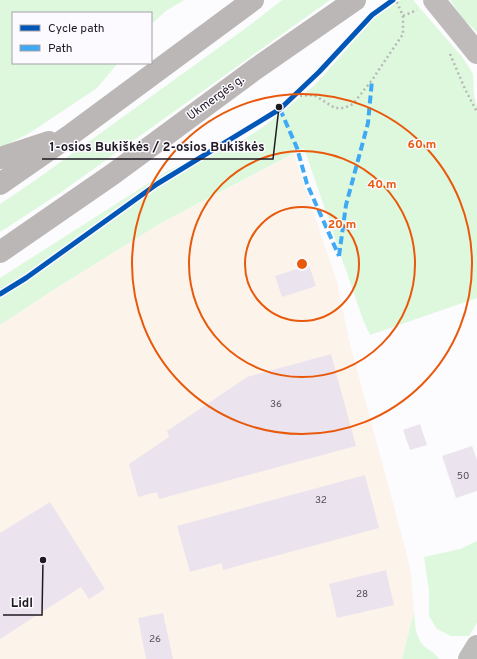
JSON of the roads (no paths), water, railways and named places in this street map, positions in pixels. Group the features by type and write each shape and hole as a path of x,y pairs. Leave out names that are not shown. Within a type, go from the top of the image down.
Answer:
{"highway":[{"path":"0,184 69,136 253,0"},
{"name":"Ukmergės g.","path":"0,252 107,178 254,70 355,0"},
{"path":"0,158 69,136"}],"main road":[{"path":"427,4 477,53"}],"street":[{"path":"469,659 477,646"}],"place":[{"name":"1-osios Bukiškės / 2-osios Bukiškės","path":"279,107"},
{"name":"Lidl","path":"43,560"}]}
